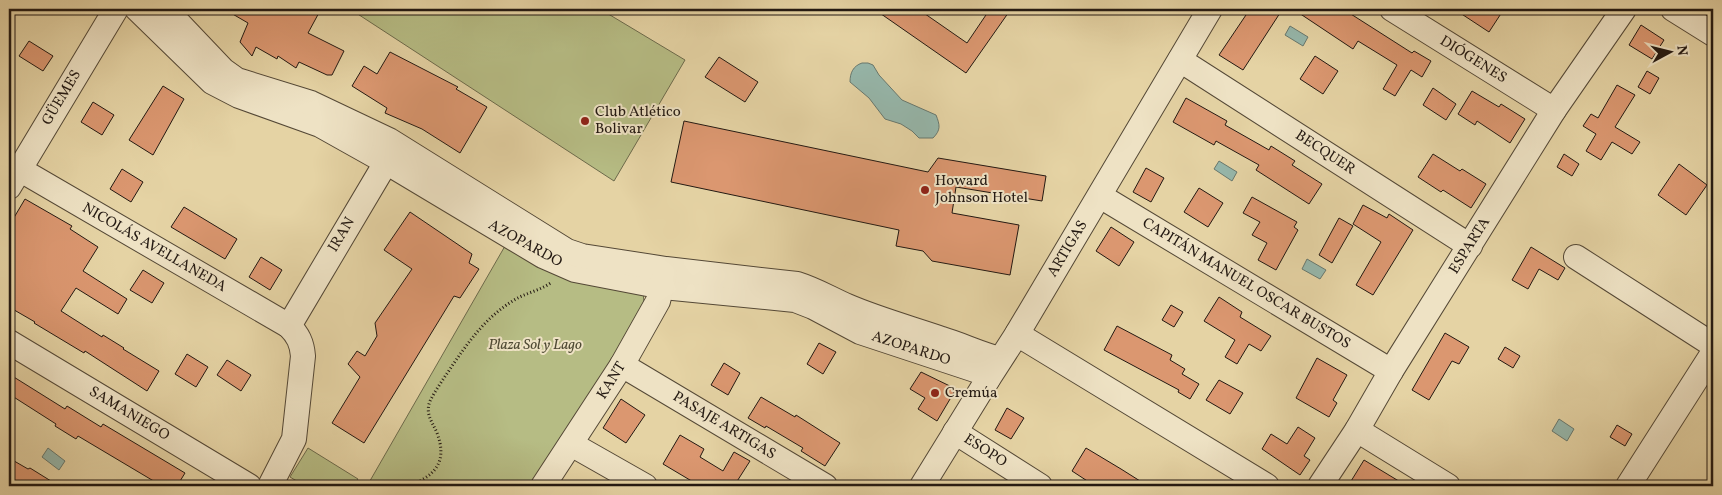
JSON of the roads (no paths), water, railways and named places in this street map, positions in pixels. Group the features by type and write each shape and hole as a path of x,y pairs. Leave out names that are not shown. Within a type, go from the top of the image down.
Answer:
{"street":[{"name":"GÜEMES","path":"14,178 116,9"},
{"name":"AZOPARDO","path":"137,9 212,82 240,96 391,153 567,251 665,278 794,300 813,307 860,332 978,372 988,379"},
{"name":"AZOPARDO","path":"165,9 223,70 238,80 311,103 391,153 543,256 570,268 665,278 797,284 815,290 867,314 1000,359"},
{"name":"ARTIGAS","path":"922,486 1017,334 1210,9"},
{"name":"DIÓGENES","path":"1392,9 1554,110"},
{"name":"ESPARTA","path":"1320,486 1357,430 1554,110 1624,9"},
{"path":"1673,9 1713,34"},
{"name":"BECQUER","path":"1180,60 1470,246"},
{"name":"IRAN","path":"289,326 391,153"},
{"name":"NICOLÁS AVELLANEDA","path":"14,178 289,326"},
{"name":"CAPITÁN MANUEL OSCAR BUSTOS","path":"1100,196 1392,371"},
{"path":"1576,257 1713,345"},
{"name":"KANT","path":"543,486 622,366 658,301 665,278"},
{"path":"270,486 294,439 303,356 302,345 297,334 289,326"},
{"path":"1017,334 1267,486"},
{"name":"SAMANIEGO","path":"9,342 249,486"},
{"path":"1628,486 1713,353"},
{"name":"PASAJE ARTIGAS","path":"622,366 825,486"},
{"path":"1357,430 1448,486"},
{"name":"ESOPO","path":"955,432 1040,486"},
{"path":"571,444 645,486"}],"water":[{"path":"1290,26 1308,37 1303,46 1285,35"},
{"path":"862,63 873,65 879,75 902,100 936,115 939,127 933,138 919,138 901,124 885,119 869,98 850,82 853,70"},
{"path":"1219,161 1237,172 1232,181 1214,169"},
{"path":"1307,259 1326,270 1320,279 1302,269"},
{"path":"1559,419 1574,429 1567,441 1552,431"},
{"path":"48,448 65,461 59,470 42,457"}],"place":[{"name":"Club Atlético Bolivar","path":"585,121"},
{"name":"Howard Johnson Hotel","path":"925,190"},
{"name":"Cremúa","path":"935,393"}],"park label":[{"name":"Plaza Sol y Lago","path":"535,345"}]}
